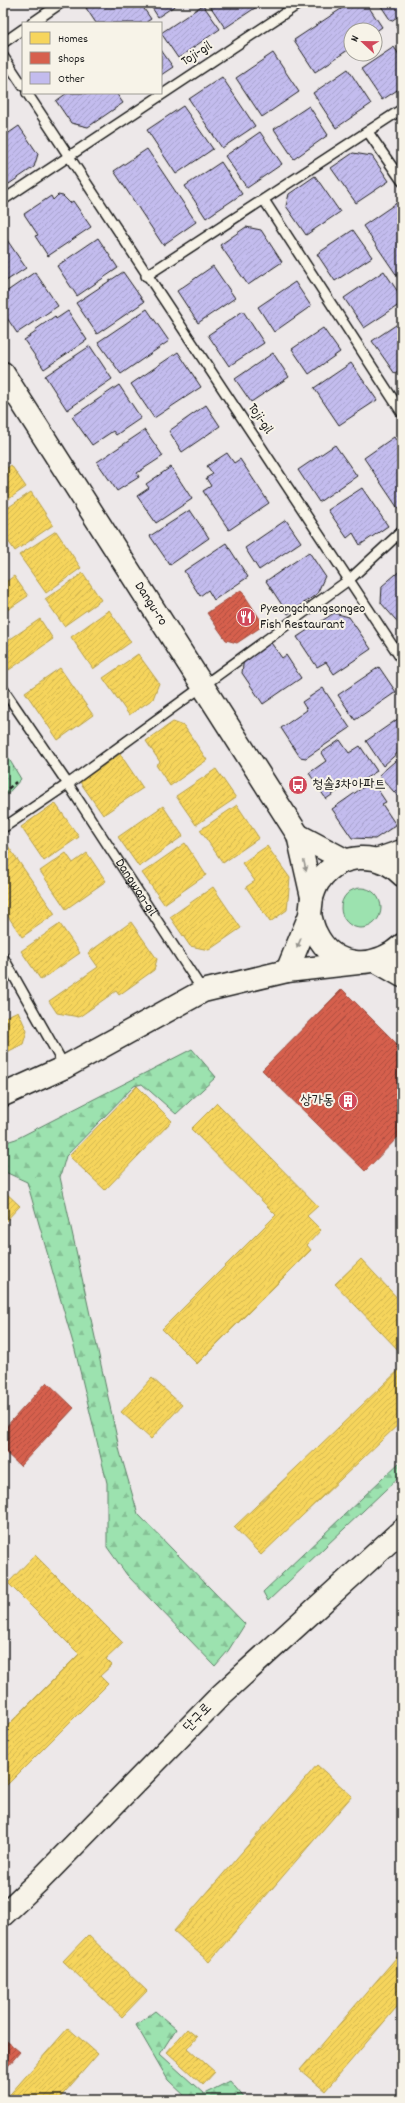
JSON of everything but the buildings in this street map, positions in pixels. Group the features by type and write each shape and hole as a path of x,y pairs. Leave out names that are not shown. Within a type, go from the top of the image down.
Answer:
{"street":[{"name":"Dangu-ro","path":"3,373 298,835"},
{"path":"298,835 346,860"},
{"path":"298,835 316,933 326,948 341,958 367,962 402,976"},
{"path":"379,859 402,851"},
{"path":"287,970 319,881 331,868 346,860 362,857 379,859 394,867 402,875"},
{"path":"3,1095 65,1067 204,991 287,970 367,962 392,954 402,945"},
{"name":"단구로","path":"3,1915 41,1879 221,1695 402,1530"}],"lane":[{"path":"33,22 61,3"},
{"name":"Toji-gil","path":"69,156 300,3"},
{"path":"3,43 22,30"},
{"path":"3,56 22,84"},
{"name":"Toji-gil","path":"28,94 146,276 350,579 402,660"},
{"path":"146,276 402,109"},
{"path":"368,132 402,181"},
{"path":"3,200 69,156"},
{"path":"264,200 402,413"},
{"path":"3,828 68,784 350,579 402,531"},
{"name":"Dangwan-gil","path":"3,689 68,784 204,991"},
{"path":"3,957 65,1067"}],"path":[{"path":"3,793 16,782"}],"green space":[{"path":"3,749 21,779 3,799"},
{"path":"357,888 365,888 372,891 378,897 381,908 378,919 372,925 365,928 357,928 350,925 344,919 341,912 341,904 344,897 350,891"},
{"path":"192,1049 216,1077 176,1114 142,1084 134,1086 66,1156 60,1177 120,1452 138,1514 245,1624 228,1651 215,1666 127,1575 107,1547 107,1483 75,1350 27,1182 3,1171 3,1143 16,1139"},
{"path":"402,1460 402,1474 268,1601 263,1592"},
{"path":"155,2011 176,2029 160,2054 204,2094 230,2081 246,2100 189,2100 168,2080 136,2025"}],"place":[{"name":"Pyeongchangsongeo Fish Restaurant","path":"246,617"},
{"name":"청솔3차아파트","path":"298,785"},
{"name":"상가동","path":"348,1101"}]}
